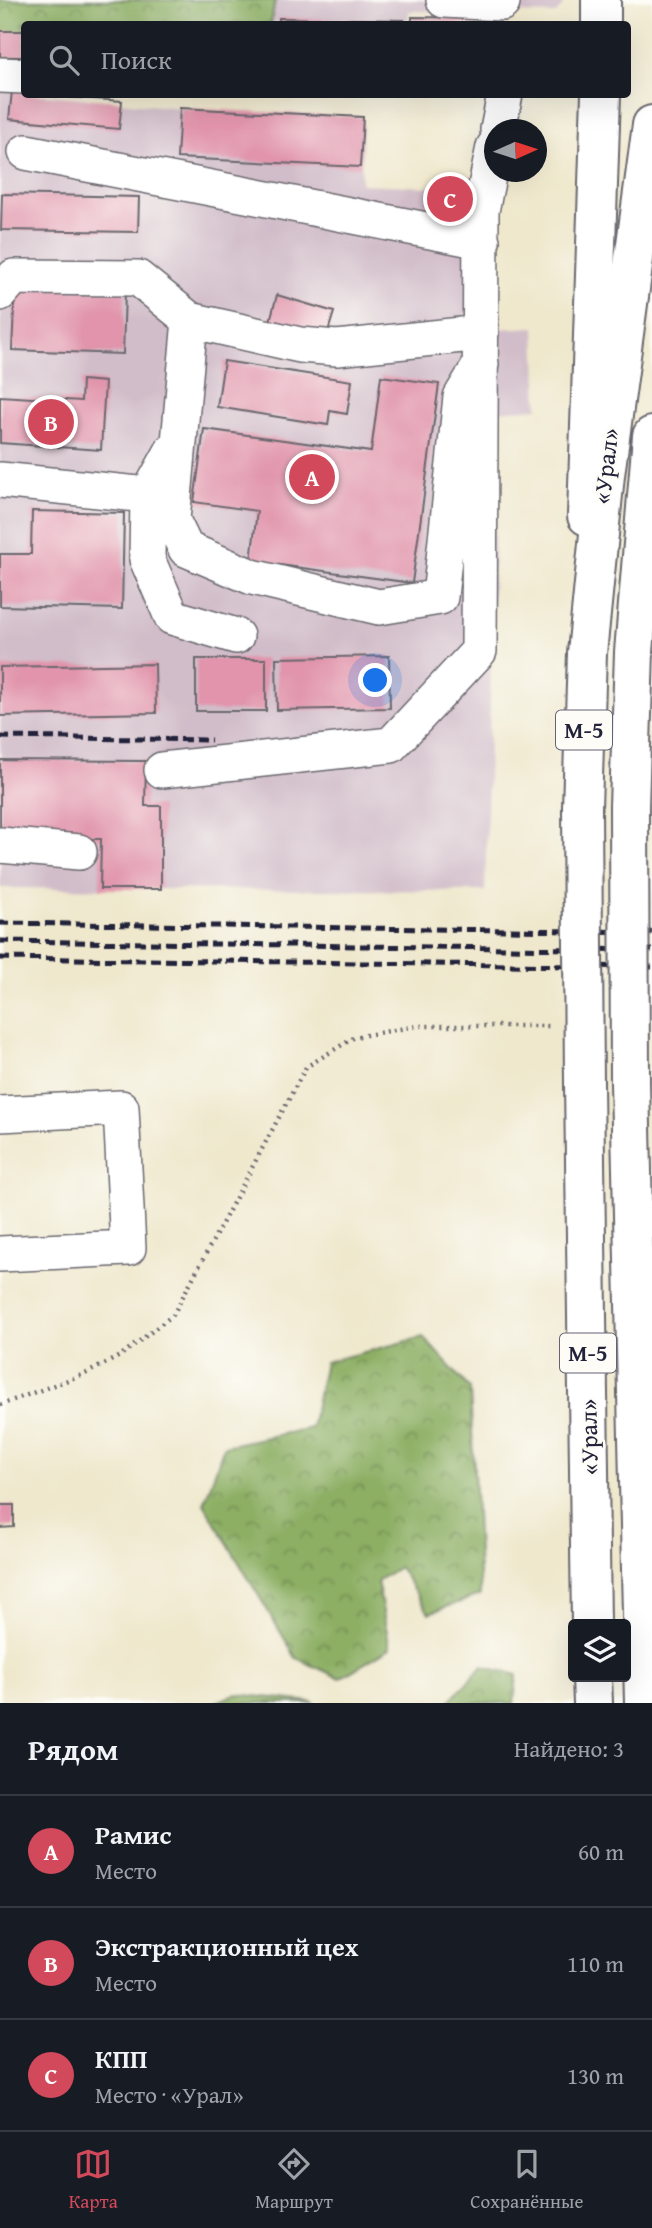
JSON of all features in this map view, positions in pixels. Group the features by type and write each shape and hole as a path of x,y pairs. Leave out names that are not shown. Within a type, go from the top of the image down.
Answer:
{"main road":[{"path":"600,0 601,21"},
{"path":"587,653 587,479 601,98"},
{"name":"«Урал»","path":"592,1619 582,808 587,653 622,330 652,125"},
{"name":"«Урал»","path":"644,1703 630,1082 629,807 634,652 652,436"},
{"path":"634,652 652,567"},
{"path":"592,1682 593,1703"}],"lane":[{"path":"444,0 503,9"},
{"path":"0,75 21,76"},
{"path":"500,119 505,98"},
{"path":"26,152 482,241"},
{"path":"162,770 391,745 479,651 481,211 487,182"},
{"path":"0,293 14,277 138,278 190,320 300,345 337,348 481,349"},
{"path":"190,320 172,520 186,549 253,577 379,607 440,597 461,397 481,349"},
{"path":"180,438 148,495 147,559 172,617 236,636"},
{"path":"0,480 148,495"},
{"path":"0,845 79,852"},
{"path":"0,1114 121,1108 128,1248 0,1254"},
{"path":"636,1364 652,1404"},
{"path":"641,1570 652,1527"}],"path":[{"path":"0,1405 87,1373 120,1356 173,1315 306,1067 355,1037 416,1026 555,1026"}],"shaded area":[{"path":"0,0 567,0 556,14 409,11 408,21 21,21"},
{"path":"0,89 21,92 21,98 82,98 180,108 363,117 361,184 458,188 458,211 497,210 498,329 535,327 538,408 498,411 485,891 0,888"}],"green space":[{"path":"0,0 275,0 272,21 21,21 21,59 0,59"},
{"path":"423,1337 470,1389 480,1595 429,1613 399,1567 377,1581 390,1648 340,1678 296,1658 204,1504 224,1446 311,1428 325,1362"},
{"path":"482,1666 517,1675 514,1703 448,1703"},
{"path":"235,1694 312,1702 313,1703 215,1703"}],"building":[{"path":"412,17 480,18 480,21 412,21"},
{"path":"279,18 404,20 404,21 279,21"},
{"path":"0,31 21,31 21,57 0,57"},
{"path":"12,91 21,92 21,98 122,101 119,129 9,119"},
{"path":"180,108 363,117 360,167 177,158"},
{"path":"443,187 458,188 457,211 442,211"},
{"path":"2,194 139,197 138,232 1,230"},
{"path":"15,288 125,292 123,354 12,350"},
{"path":"277,295 334,312 326,338 270,321"},
{"path":"224,361 352,381 347,414 330,411 328,425 217,407"},
{"path":"381,376 439,384 412,583 251,561 257,511 194,502 204,429 371,452"},
{"path":"82,380 105,382 101,450 0,443 0,396 81,401"},
{"path":"32,511 124,513 122,609 0,606 0,554 31,554"},
{"path":"389,656 390,708 277,710 276,658"},
{"path":"196,659 266,659 266,711 196,711"},
{"path":"155,664 156,713 0,716 0,667"},
{"path":"0,760 146,761 145,806 161,806 161,889 100,889 101,839 0,839"},
{"path":"0,1505 14,1505 14,1527 0,1528"}],"railway":[{"path":"0,737 211,740"},
{"path":"0,923 652,932"},
{"path":"0,941 652,950"},
{"path":"0,958 652,967"}],"place":[{"name":"КПП","path":"450,199"},
{"name":"Экстракционный цех","path":"51,422"},
{"name":"Рамис","path":"312,477"}]}
